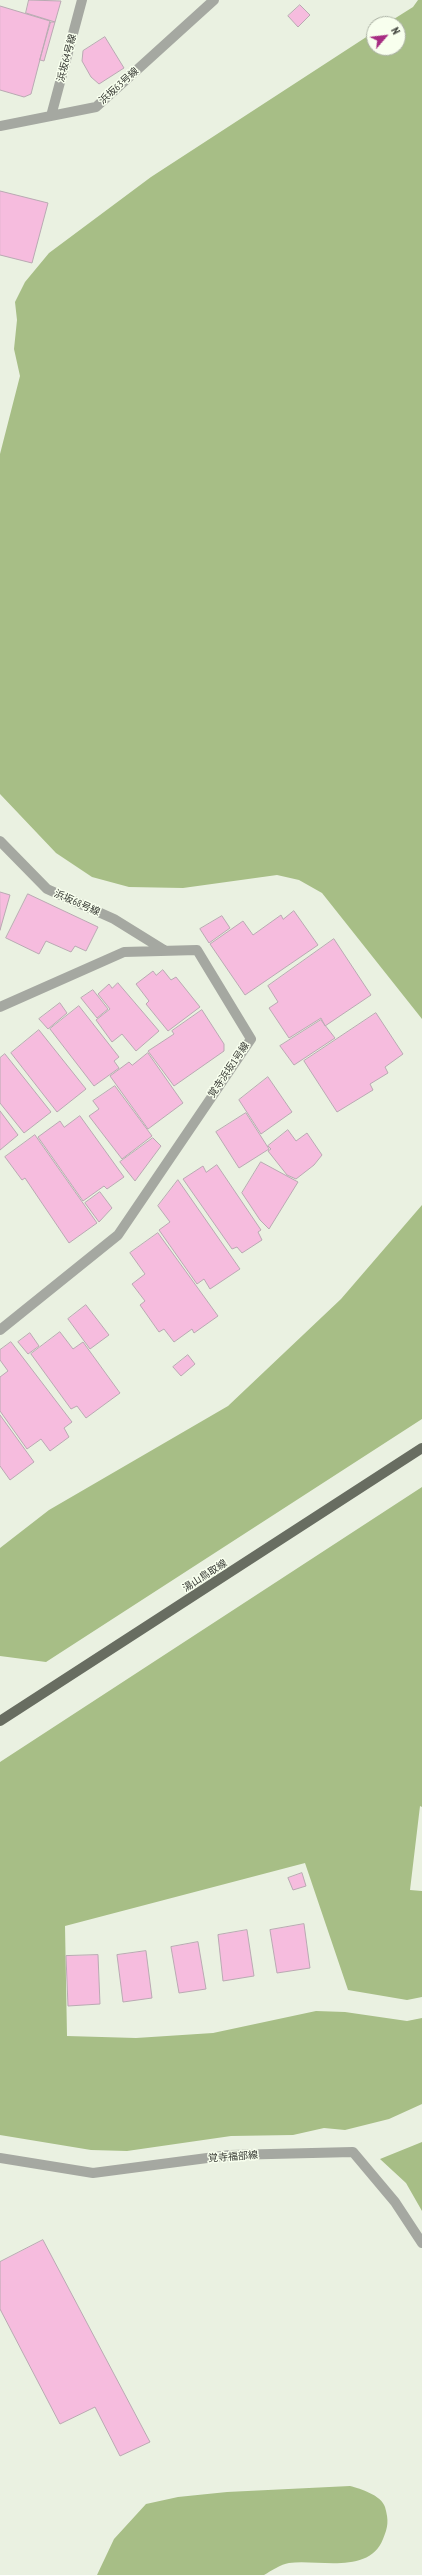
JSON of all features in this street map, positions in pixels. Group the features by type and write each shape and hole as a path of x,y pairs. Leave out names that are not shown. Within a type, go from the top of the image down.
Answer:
{"main road":[{"name":"湯山鳥取線","path":"0,1721 422,1448"}],"street":[{"name":"浜坂64号線","path":"51,116 82,0"},
{"name":"浜坂63号線","path":"0,126 96,107 214,0"},
{"name":"浜坂68号線","path":"0,841 47,889 114,919 164,950"},
{"name":"覚寺浜坂1号線","path":"0,1008 124,952 197,950 250,1039 118,1235 0,1330"},
{"name":"覚寺福部線","path":"0,2158 93,2173 230,2155 353,2152 394,2202 422,2243"}],"green space":[{"path":"418,0 422,0 422,1019 322,893 299,880 277,875 183,888 129,887 92,877 56,853 0,794 0,454 20,376 14,349 17,320 15,302 25,282 49,253 151,177 366,37 366,56 406,56 406,16 399,16 413,7"},
{"path":"422,1205 422,1419 46,1662 0,1656 0,1548 49,1510 228,1406 341,1299"},
{"path":"422,1487 422,1807 420,1806 410,1890 422,1891 422,1997 407,2000 348,1990 305,1863 65,1926 67,2036 136,2038 213,2033 316,2011 345,2012 407,2021 422,2018 422,2104 389,2119 345,2130 324,2128 293,2135 231,2136 127,2151 91,2150 0,2135 0,1762"},
{"path":"422,2142 422,2211 406,2183 380,2159"},
{"path":"350,2486 365,2491 379,2499 385,2507 387,2520 386,2531 376,2550 366,2557 355,2561 342,2563 289,2563 279,2566 264,2575 97,2575 114,2539 146,2504 178,2497 227,2492"}],"building":[{"path":"29,0 61,1 55,22 26,13"},
{"path":"300,5 310,15 298,27 288,16"},
{"path":"0,6 50,21 31,94 24,97 0,90"},
{"path":"51,22 55,22 44,61 40,60"},
{"path":"105,37 124,68 99,84 91,77 82,61 83,51"},
{"path":"0,191 48,203 32,263 0,255"},
{"path":"0,892 10,895 0,930"},
{"path":"28,894 98,927 86,951 75,946 71,952 46,941 39,954 6,938"},
{"path":"294,911 318,945 245,995 210,944 243,921 253,935 281,915 283,919"},
{"path":"222,916 230,928 209,943 200,929"},
{"path":"334,939 371,995 325,1026 321,1018 289,1038 269,1008 278,1002 268,986"},
{"path":"163,970 171,980 176,977 200,1007 168,1031 146,1004 149,1001 136,984 153,971 156,975"},
{"path":"118,983 159,1031 136,1051 122,1034 112,1042 96,1020 110,1009 98,994 109,984 112,988"},
{"path":"93,990 108,1009 97,1018 81,998"},
{"path":"60,1003 67,1013 48,1029 39,1019"},
{"path":"79,1006 119,1057 114,1061 119,1068 94,1086 50,1029"},
{"path":"202,1010 224,1044 224,1051 174,1086 148,1051 174,1034 172,1031"},
{"path":"376,1013 403,1054 385,1067 388,1073 370,1084 373,1090 337,1112 304,1061"},
{"path":"321,1020 335,1038 294,1065 280,1046"},
{"path":"39,1030 86,1089 57,1112 11,1053"},
{"path":"148,1053 183,1103 148,1129 110,1076 129,1062 132,1065"},
{"path":"5,1054 51,1112 24,1133 0,1103 0,1058"},
{"path":"268,1077 292,1112 261,1134 239,1100"},
{"path":"115,1086 152,1136 122,1159 89,1116 99,1109 93,1101"},
{"path":"0,1111 18,1135 0,1150"},
{"path":"246,1113 269,1149 239,1168 216,1132"},
{"path":"80,1116 124,1177 107,1189 104,1186 83,1201 38,1137 60,1121 64,1127"},
{"path":"288,1130 296,1141 307,1133 322,1155 314,1165 296,1179 287,1175 268,1151 271,1149 268,1146"},
{"path":"35,1135 97,1223 69,1243 25,1178 22,1180 5,1157"},
{"path":"153,1138 161,1146 135,1181 120,1162"},
{"path":"261,1162 298,1182 269,1229 260,1220 242,1193"},
{"path":"217,1165 261,1230 258,1232 262,1240 242,1253 237,1247 232,1249 183,1179 203,1166 206,1172"},
{"path":"178,1180 240,1269 210,1289 204,1279 197,1284 159,1230 170,1222 158,1206"},
{"path":"100,1192 112,1208 99,1222 85,1203"},
{"path":"158,1233 218,1316 194,1333 192,1329 174,1342 164,1329 159,1332 140,1305 145,1301 132,1284 145,1274 130,1253"},
{"path":"86,1305 109,1335 90,1349 68,1319"},
{"path":"60,1332 73,1349 83,1342 120,1393 86,1418 77,1406 71,1409 31,1354"},
{"path":"30,1333 39,1346 28,1354 18,1342"},
{"path":"11,1342 72,1422 64,1428 69,1437 50,1451 41,1439 27,1449 0,1411 0,1377 8,1371 0,1360 0,1350"},
{"path":"188,1355 195,1364 181,1376 173,1367"},
{"path":"0,1415 34,1462 10,1480 0,1466"},
{"path":"302,1873 306,1886 293,1890 288,1878"},
{"path":"304,1924 310,1968 277,1973 270,1930"},
{"path":"247,1930 254,1976 223,1981 218,1935"},
{"path":"198,1942 206,1989 179,1993 171,1947"},
{"path":"146,1951 152,1998 123,2002 117,1955"},
{"path":"98,1955 100,2004 68,2006 66,1956"},
{"path":"43,2240 150,2442 120,2456 95,2407 60,2424 0,2309 0,2262"}]}
